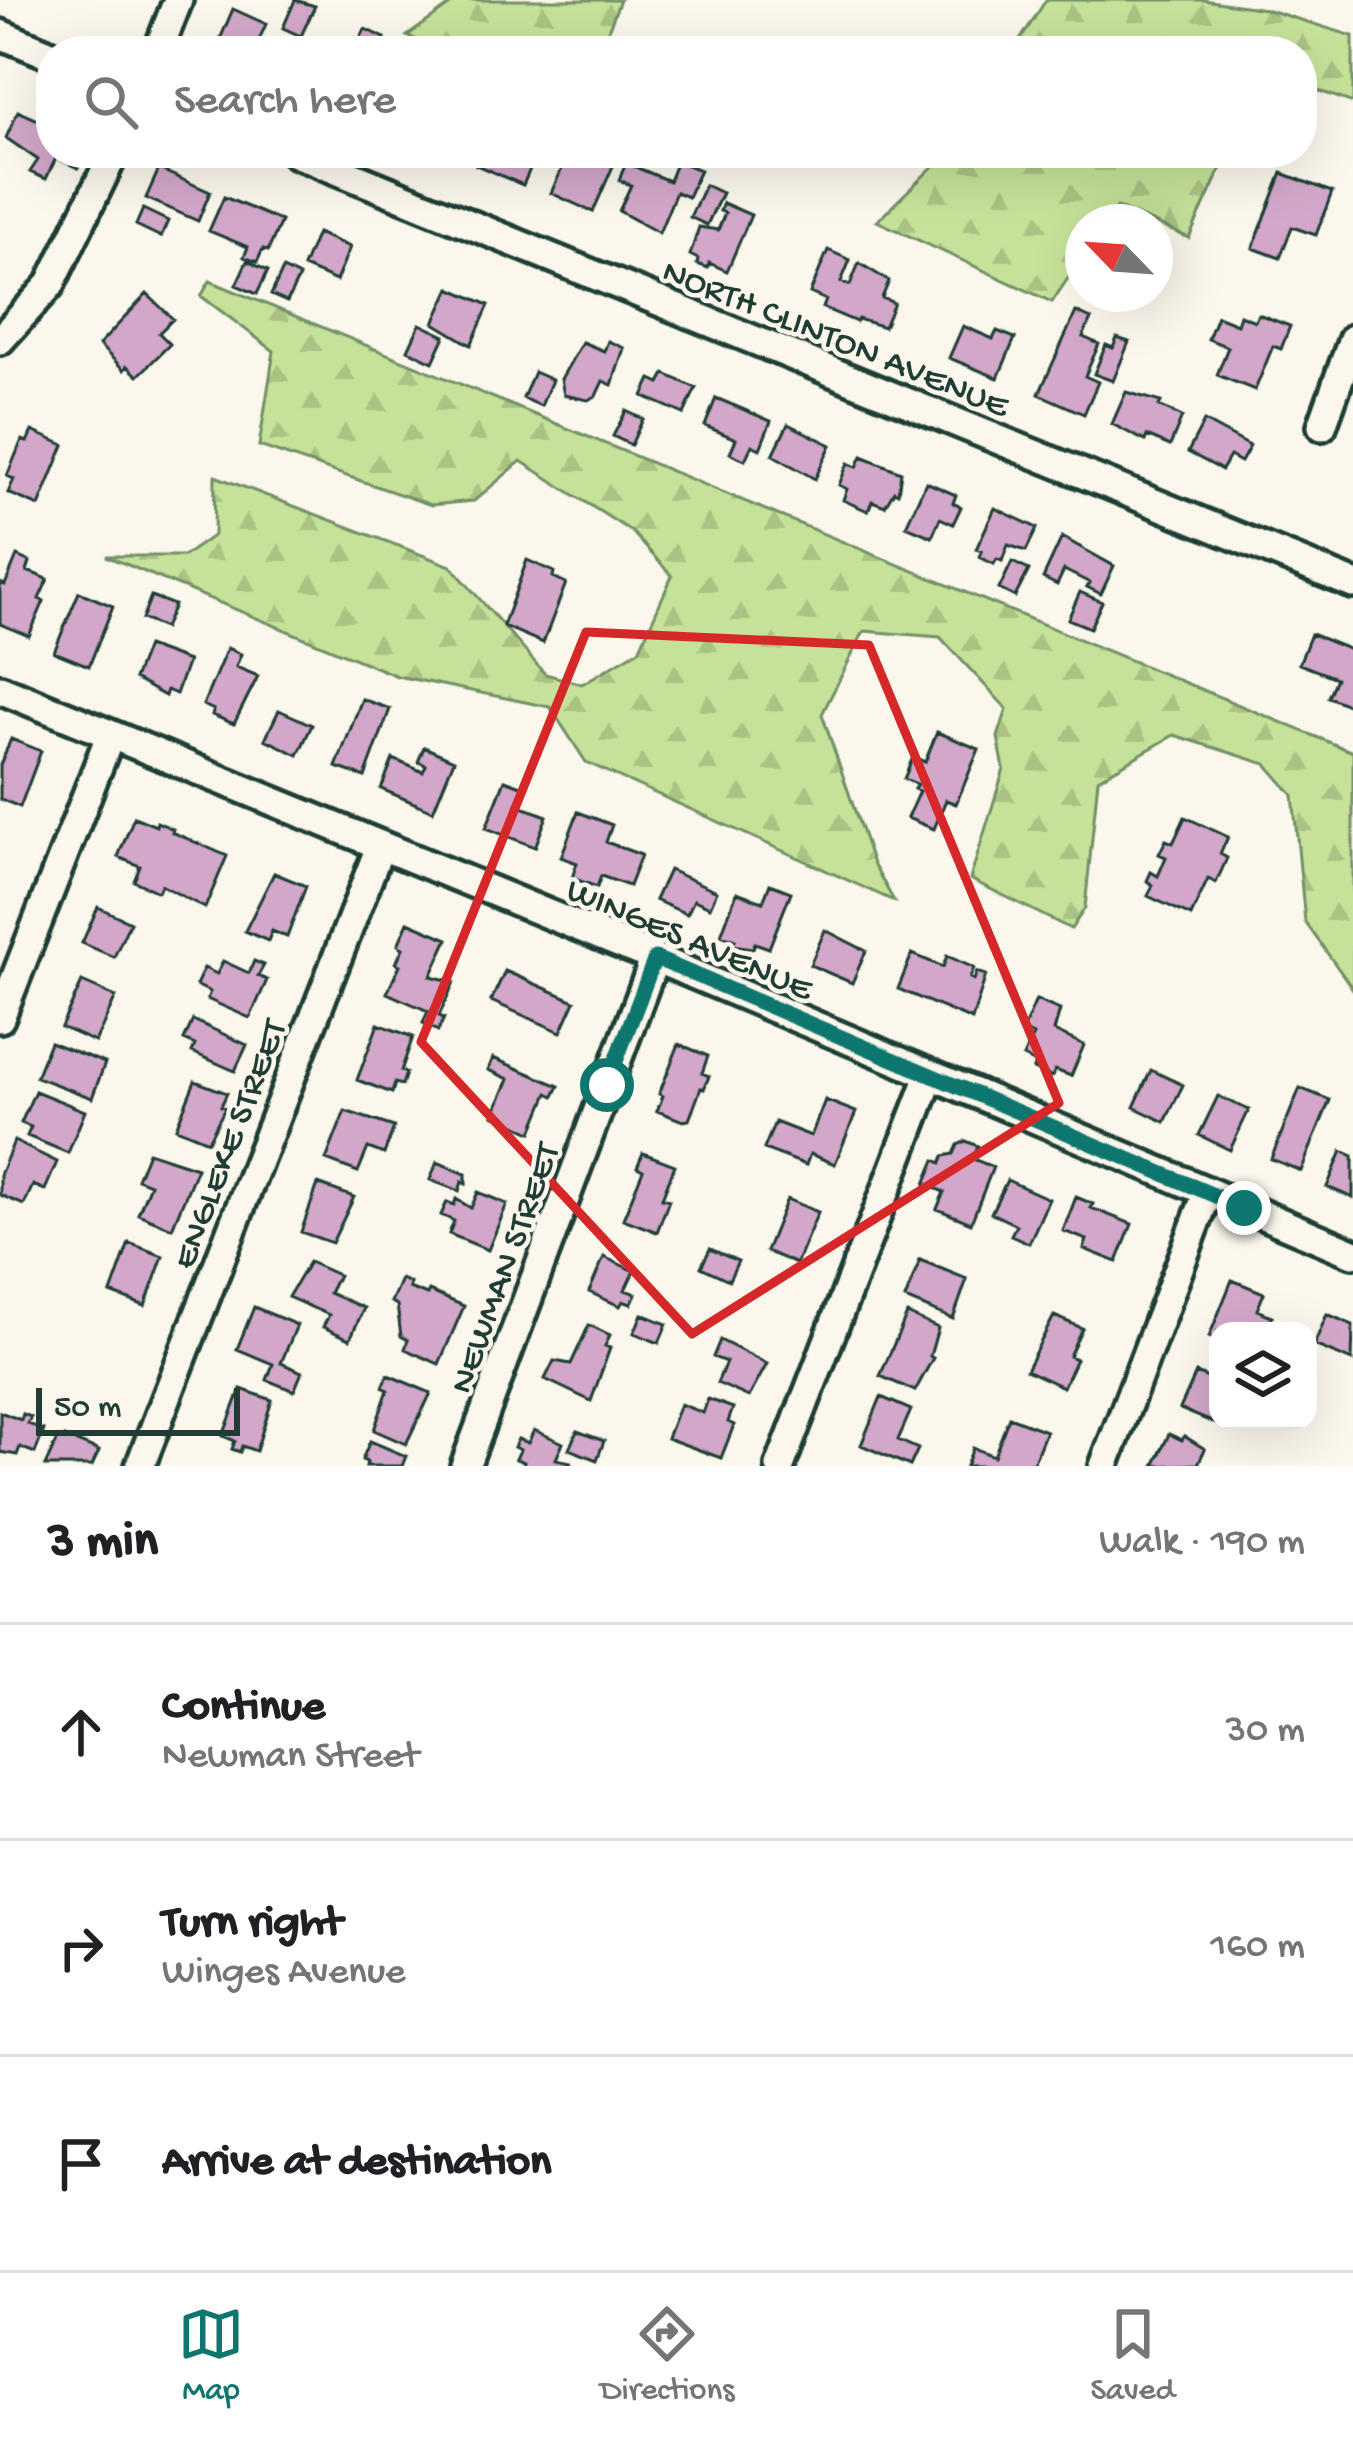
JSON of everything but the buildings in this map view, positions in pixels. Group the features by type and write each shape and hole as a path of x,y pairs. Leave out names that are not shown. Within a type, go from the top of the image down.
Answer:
{"street":[{"path":"164,36 178,0"},
{"path":"0,34 36,49"},
{"path":"0,340 50,285 107,168"},
{"name":"NORTH CLINTON AVENUE","path":"332,168 1353,584"},
{"path":"1322,426 1353,339"},
{"name":"WINGES AVENUE","path":"0,689 655,958 1353,1253"},
{"path":"0,1018 110,736"},
{"name":"ENGLEKE STREET","path":"140,1466 380,847"},
{"name":"NEWMAN STREET","path":"465,1466 655,958"},
{"path":"781,1466 930,1076"},
{"path":"1104,1466 1207,1193"}],"highlighted area":[{"path":"586,632 869,645 1059,1103 692,1334 421,1042"}],"green space":[{"path":"457,0 620,0 606,36 407,36"},
{"path":"1046,0 1203,0 1265,9 1353,36 1353,103 1317,90 1317,36 1023,36"},
{"path":"932,168 1221,168 1189,238 1173,231 1173,204 1065,204 1065,283 1052,302 877,221"},
{"path":"210,281 1353,752 1353,989 1305,922 1293,795 1266,764 1174,735 1098,779 1085,908 1071,929 970,879 1004,769 998,737 1007,709 940,637 864,631 822,714 873,864 894,901 586,762 550,707 397,676 106,556 184,556 214,535 215,476 451,566 545,674 582,684 639,650 672,576 632,532 521,461 474,501 431,505 259,446 274,351 201,296"}],"route":[{"path":"607,1085 655,958 1244,1208"}]}
